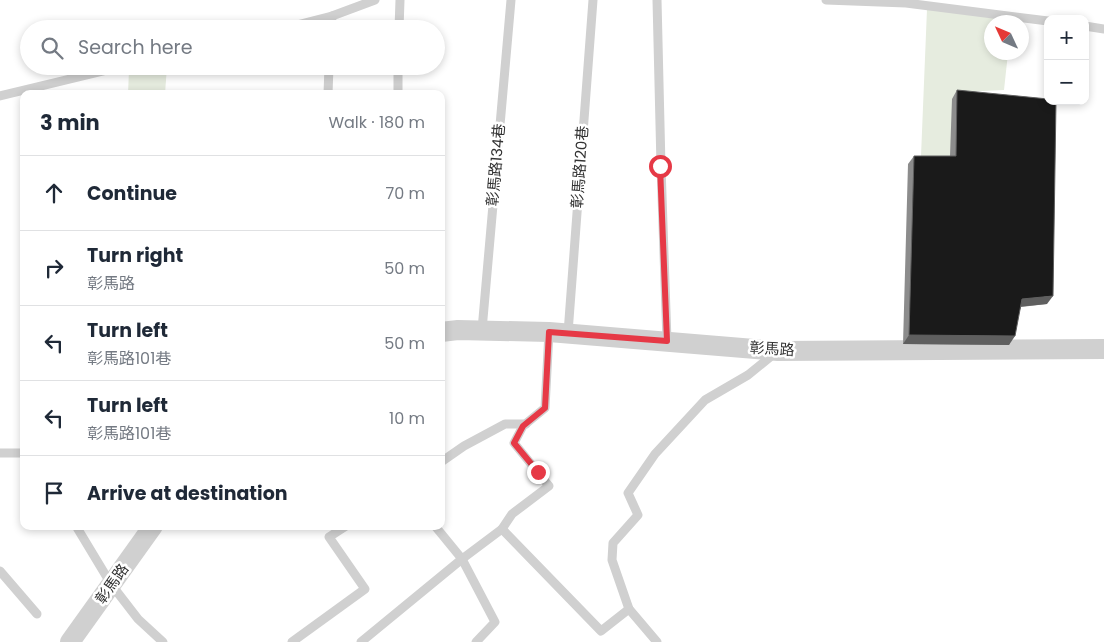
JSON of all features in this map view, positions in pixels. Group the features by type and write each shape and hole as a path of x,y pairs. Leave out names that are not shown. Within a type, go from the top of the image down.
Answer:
{"street":[{"name":"彰馬路","path":"445,332 482,330 558,333 778,351 1104,349"},
{"name":"彰馬路","path":"70,642 150,530"}],"lane":[{"path":"316,20 375,0"},
{"path":"399,20 400,0"},
{"name":"彰馬路134巷","path":"482,330 511,0"},
{"name":"彰馬路120巷","path":"526,424 545,408 558,333 593,0"},
{"path":"657,0 660,166 667,341"},
{"path":"826,0 906,2 1044,20"},
{"path":"332,16 332,20"},
{"path":"1089,27 1104,29"},
{"path":"25,90 87,75"},
{"path":"328,90 329,75"},
{"path":"398,75 398,90"},
{"path":"0,96 20,91"},
{"path":"657,642 629,609 612,560 613,543 638,515 628,493 655,454 704,400 748,376 778,351"},
{"path":"445,459 464,446 506,424 526,424"},
{"path":"361,642 502,529 512,514 549,486 514,443 526,424"},
{"path":"0,453 20,453"},
{"path":"502,529 601,631 629,609"},
{"path":"78,530 111,584 138,619 163,642"},
{"path":"292,642 365,589 329,537 340,530"},
{"path":"438,530 462,560 495,622 476,642"},
{"path":"0,571 36,614"}],"shaded area":[{"path":"927,9 999,15 984,15 984,60 1007,60 1004,90 962,92 961,160 921,156"},
{"path":"129,75 166,75 165,90 128,90"}],"building":[{"path":"957,90 1044,99 1044,105 1056,105 1053,296 1022,299 1015,336 909,335 914,156 956,156"}],"route":[{"path":"538,472 514,443 523,426 545,408 549,332 667,341 660,166"}]}
